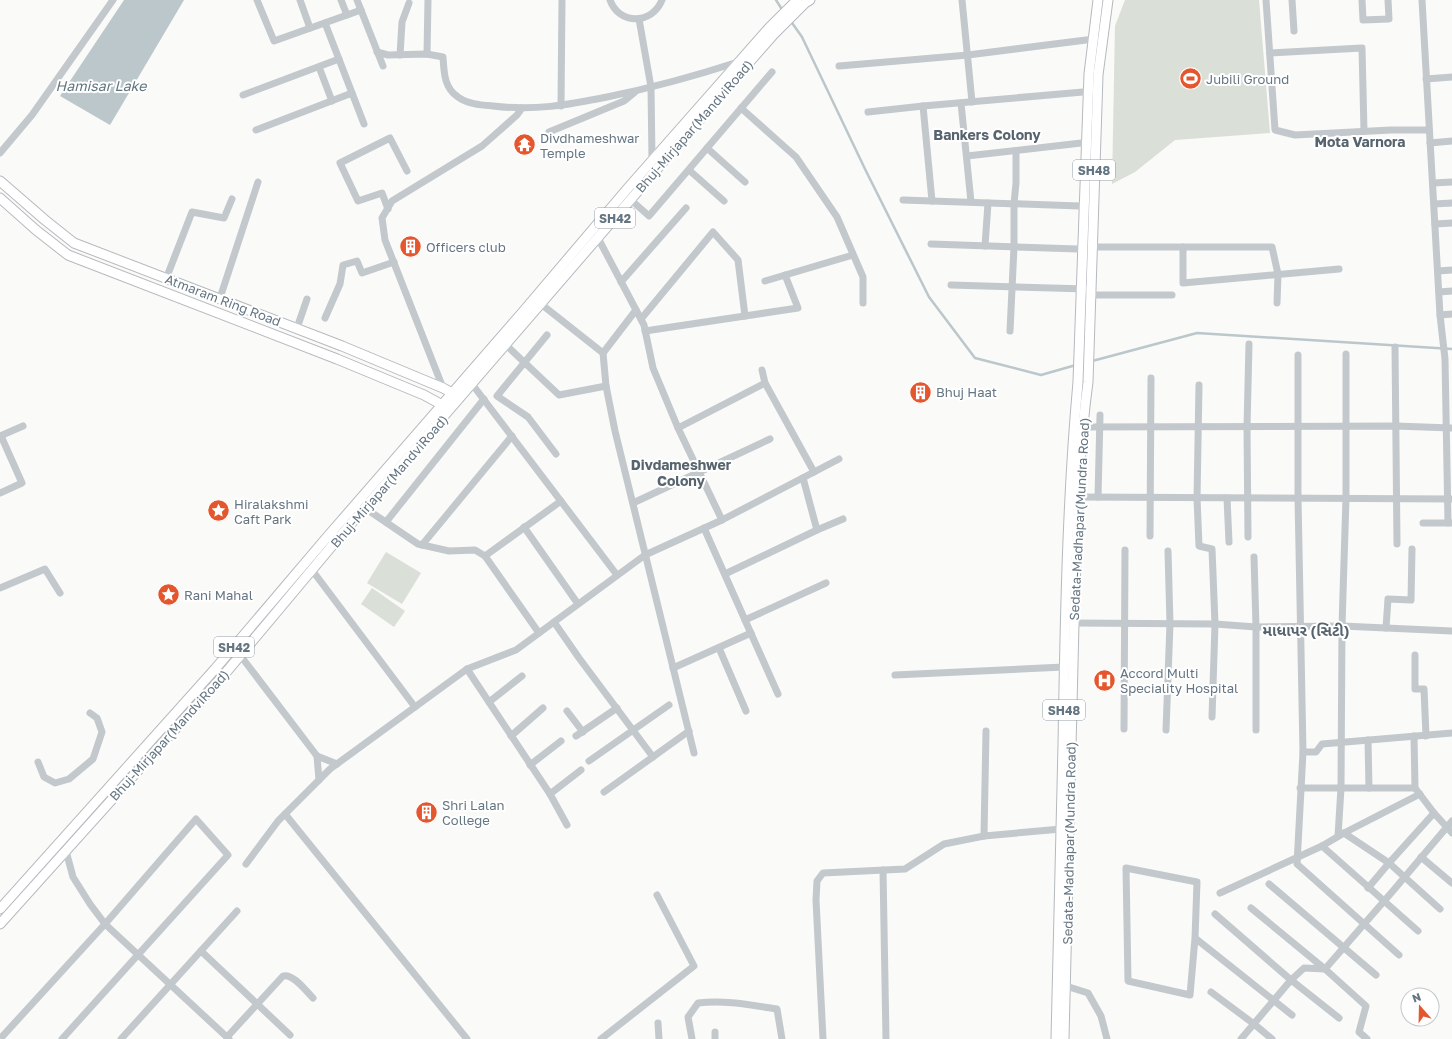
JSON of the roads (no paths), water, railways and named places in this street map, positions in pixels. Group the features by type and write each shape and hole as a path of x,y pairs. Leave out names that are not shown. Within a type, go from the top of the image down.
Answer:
{"main road":[{"name":"Sedata-Madhapar(Mundra Road)","path":"1064,1039 1074,623 1083,427 1088,382 1089,341 1087,291 1090,142 1098,75 1098,0"},
{"name":"Sedata-Madhapar(Mundra Road)","path":"1098,39 1108,0"},
{"name":"SH42","path":"772,31 804,1"},
{"name":"Bhuj-Mirjapar(MandviRoad)","path":"0,909 215,669 738,62 772,31"},
{"name":"Bhuj-Mirjapar(MandviRoad)","path":"0,924 240,655 631,200 772,31"},
{"name":"Sedata-Madhapar(Mundra Road)","path":"1056,1039 1064,667 1069,529 1078,382 1079,340 1092,247 1090,142"},
{"name":"Atmaram Ring Road","path":"0,181 74,243 296,328 443,388 461,398"},
{"name":"Atmaram Ring Road","path":"0,198 36,230 68,255 337,359 424,395 451,409"}],"street":[{"path":"0,153 32,115 114,0"},
{"path":"257,0 274,41 361,10"},
{"path":"300,0 310,28"},
{"path":"341,0 347,15"},
{"path":"357,0 382,66"},
{"path":"427,54 428,0"},
{"path":"561,106 562,0"},
{"path":"610,0 612,6 621,15 632,19 638,19 650,15 655,11 662,0"},
{"path":"962,0 972,102"},
{"path":"1266,0 1275,130 1295,134 1429,130"},
{"path":"1292,0 1294,31"},
{"path":"1362,0 1363,20 1389,19 1388,0"},
{"path":"1422,0 1440,315 1445,359 1449,428 1450,499 1450,523 1423,523"},
{"path":"400,55 402,22 409,3"},
{"path":"638,19 651,87 652,160"},
{"path":"325,22 364,124"},
{"path":"839,66 968,55 1098,39"},
{"path":"1270,53 1362,48 1364,131"},
{"path":"377,52 388,55 427,54 443,57 448,87 458,98 479,105 522,108 561,106 637,91 709,72 738,62"},
{"path":"243,95 339,59"},
{"path":"319,66 332,101"},
{"path":"631,200 649,216 772,72"},
{"path":"1426,79 1452,78"},
{"path":"549,132 624,101 637,91"},
{"path":"868,112 1083,92"},
{"path":"256,130 352,93"},
{"path":"961,103 971,202"},
{"path":"923,106 932,201"},
{"path":"443,388 385,240 382,218 392,201 482,146 517,115 522,108"},
{"path":"741,108 796,157 837,217 863,277 863,303"},
{"path":"388,209 382,193 358,201 340,163 390,138 407,171"},
{"path":"1430,143 1452,141"},
{"path":"967,156 1090,142"},
{"path":"707,148 745,182"},
{"path":"1010,331 1016,151"},
{"path":"689,170 724,201"},
{"path":"220,298 258,182"},
{"path":"1432,183 1452,182"},
{"path":"166,278 192,212 224,218 232,199"},
{"path":"903,200 1080,206"},
{"path":"985,246 988,203"},
{"path":"1434,204 1452,203"},
{"path":"621,282 686,208"},
{"path":"1435,224 1452,223"},
{"path":"641,319 713,232 738,260 746,316"},
{"path":"598,238 644,325 652,368 678,428 722,520"},
{"path":"931,244 1078,249"},
{"path":"1092,247 1272,247 1278,274 1277,303"},
{"path":"1183,247 1183,283 1339,269"},
{"path":"765,281 853,255"},
{"path":"325,318 340,284 343,265 357,261 362,273 394,262"},
{"path":"1438,271 1452,270"},
{"path":"645,331 798,308 785,275"},
{"path":"951,285 1172,295"},
{"path":"1439,292 1452,291"},
{"path":"296,328 306,299"},
{"path":"541,304 603,353"},
{"path":"636,310 603,353 606,386 645,555 694,753"},
{"path":"1440,315 1452,314"},
{"path":"547,335 497,396 528,418 556,454"},
{"path":"1248,537 1247,427 1249,344"},
{"path":"506,345 559,395 606,386"},
{"path":"1395,347 1397,544"},
{"path":"1341,835 1342,626 1346,498 1346,354"},
{"path":"1298,355 1298,498 1303,752 1297,864 1399,955"},
{"path":"762,370 765,383 814,472"},
{"path":"1150,536 1151,378"},
{"path":"678,428 765,383"},
{"path":"472,384 617,576"},
{"path":"1199,385 1197,498 1199,546 1212,549 1215,624 1212,717"},
{"path":"386,522 484,399"},
{"path":"1098,497 1100,415"},
{"path":"0,493 22,483 0,436 23,426"},
{"path":"1083,427 1395,426 1449,428"},
{"path":"422,545 512,436"},
{"path":"633,503 770,439"},
{"path":"246,864 278,821 337,764 467,669 516,650 645,555 722,520 839,459"},
{"path":"803,478 817,530"},
{"path":"1079,497 1450,499"},
{"path":"1227,498 1229,542"},
{"path":"485,556 561,501"},
{"path":"365,508 418,544 448,551 475,550 485,556 539,633"},
{"path":"725,574 843,519"},
{"path":"524,527 578,604"},
{"path":"704,528 778,694"},
{"path":"1386,628 1388,599 1411,600 1412,549"},
{"path":"1124,729 1125,550"},
{"path":"1166,730 1170,624 1168,551"},
{"path":"1254,557 1256,730"},
{"path":"0,588 45,569 60,593"},
{"path":"312,570 415,707"},
{"path":"745,620 826,583"},
{"path":"554,622 578,658 653,757"},
{"path":"1074,623 1215,624 1256,627 1300,625 1452,631"},
{"path":"673,668 751,633"},
{"path":"719,648 746,711"},
{"path":"240,655 317,756 320,780"},
{"path":"1415,655 1416,689 1424,689 1426,736"},
{"path":"895,675 1064,667"},
{"path":"467,669 550,794 567,825"},
{"path":"489,702 522,676"},
{"path":"589,761 669,705"},
{"path":"511,736 543,708"},
{"path":"576,736 616,708"},
{"path":"567,711 583,732"},
{"path":"38,762 44,777 55,783 70,779 93,759 102,732 97,718 90,713"},
{"path":"604,792 689,731"},
{"path":"984,836 986,731"},
{"path":"1303,752 1316,752 1322,744 1452,733"},
{"path":"1414,736 1417,791 1446,828 1452,833"},
{"path":"1368,740 1369,788"},
{"path":"530,765 561,741"},
{"path":"317,756 337,764"},
{"path":"550,794 581,770"},
{"path":"1300,788 1369,788 1417,791"},
{"path":"1220,892 1322,846 1417,791"},
{"path":"1368,888 1434,813"},
{"path":"285,814 467,1039"},
{"path":"0,1039 105,924 196,819 228,855 62,1039"},
{"path":"1325,969 1452,821"},
{"path":"823,1039 816,907 817,881 823,873 905,869 944,844 984,836 1061,829"},
{"path":"1341,835 1389,863 1440,909"},
{"path":"1322,846 1418,931"},
{"path":"66,851 73,877 105,924 228,1038 284,976 287,975 292,977 313,998"},
{"path":"1421,857 1452,883"},
{"path":"1126,868 1197,882 1195,938 1190,995 1128,981 1126,868"},
{"path":"883,870 886,1039"},
{"path":"1269,884 1376,975"},
{"path":"600,1039 694,966 657,895"},
{"path":"1250,908 1325,969 1366,1006 1359,1032 1367,1039"},
{"path":"121,1039 237,911"},
{"path":"1215,914 1291,980 1339,1018"},
{"path":"1195,938 1292,1015"},
{"path":"201,951 290,1035"},
{"path":"1241,1039 1291,980 1304,968 1325,969"},
{"path":"1066,986 1088,993 1101,1016 1107,1039"},
{"path":"1211,992 1272,1039"},
{"path":"692,1039 688,1017 698,1003 717,1001 777,1009 782,1039"},
{"path":"658,1022 659,1039"}],"water":[{"name":"Hamisar Lake","path":"124,0 184,0 110,125 60,96"}],"waterway":[{"path":"776,0 783,11"},
{"path":"790,20 802,37 865,169 929,297 975,358 1041,375 1076,365"},
{"path":"1081,364 1197,333 1452,349"}],"place":[{"name":"Jubili Ground","path":"1190,79"},
{"name":"Divdhameshwar Temple","path":"524,145"},
{"name":"Officers club","path":"411,247"},
{"name":"Bhuj Haat","path":"920,392"},
{"name":"Hiralakshmi Caft Park","path":"218,511"},
{"name":"Rani Mahal","path":"168,595"},
{"name":"Accord Multi Speciality Hospital","path":"1104,680"},
{"name":"Shri Lalan College","path":"427,812"}],"district":[{"name":"Bankers Colony","path":"987,134"},
{"name":"Mota Varnora","path":"1360,141"},
{"name":"Divdameshwer Colony","path":"681,472"},
{"name":"માધાપર (સિટી)","path":"1306,630"}]}
